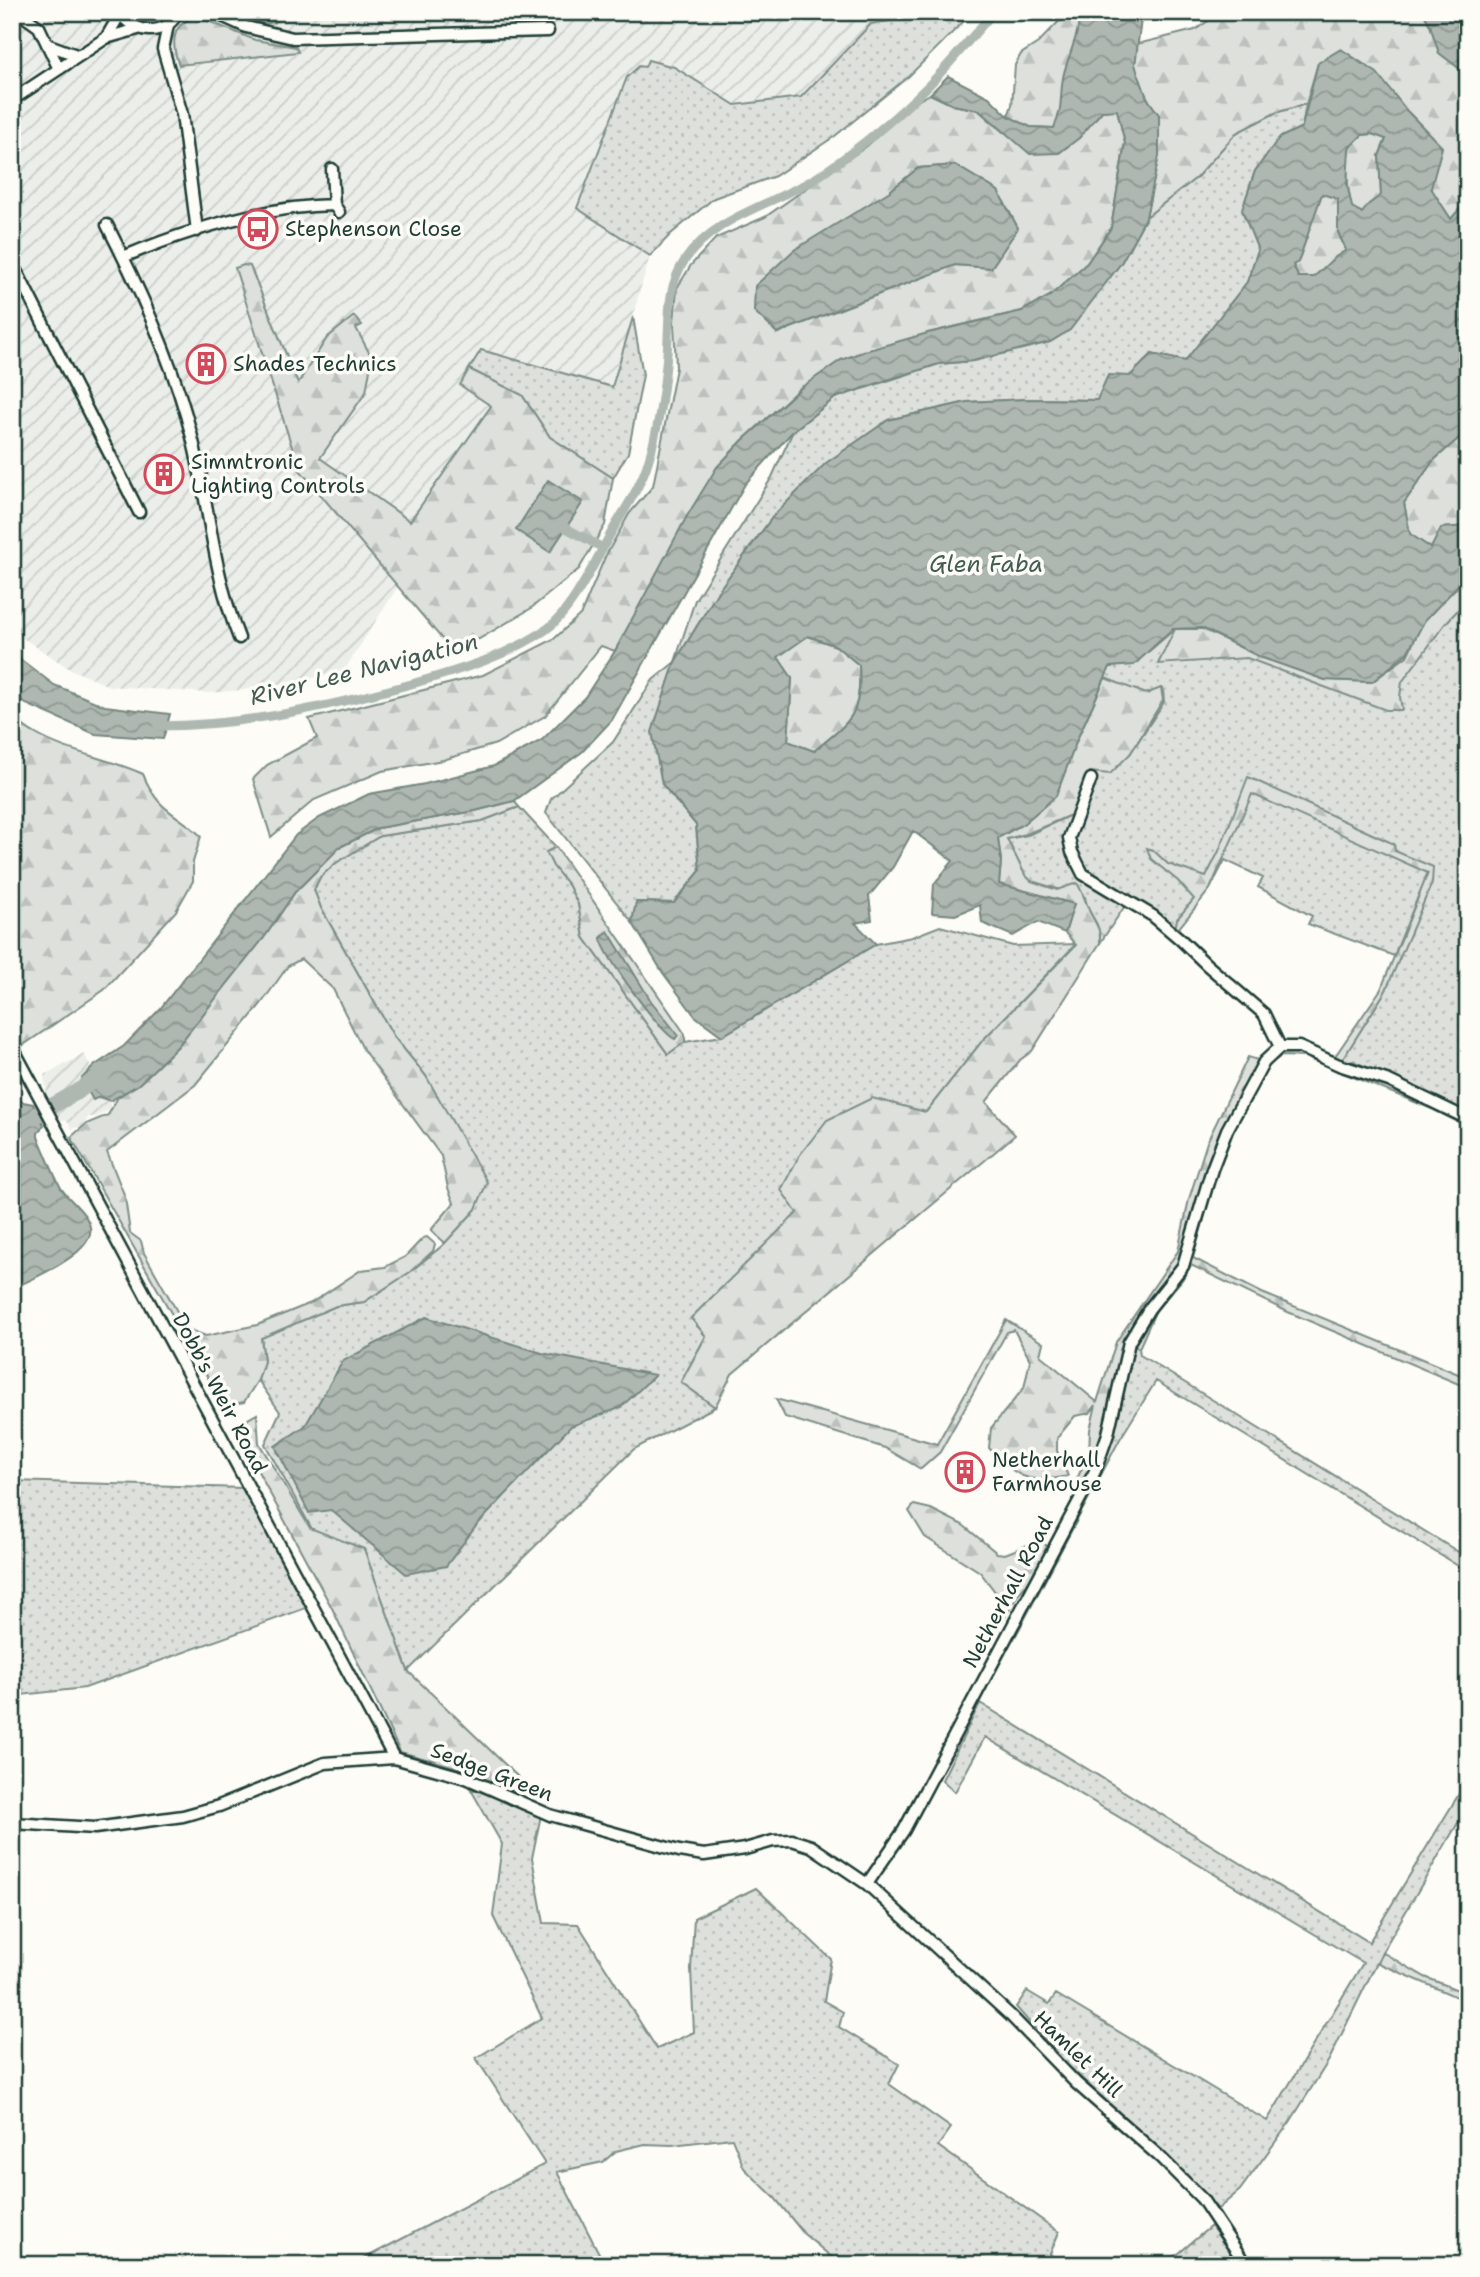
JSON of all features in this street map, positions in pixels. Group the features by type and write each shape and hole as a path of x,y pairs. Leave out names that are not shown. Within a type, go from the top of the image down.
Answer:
{"street":[{"path":"213,12 246,27 293,37 548,31"},
{"path":"20,13 38,27 50,46 79,56"},
{"path":"106,38 120,13 126,22 138,29 150,31 168,25 179,13"},
{"path":"168,25 163,49 182,114 197,231"},
{"path":"12,100 106,38 138,29"},
{"path":"150,31 158,46 163,49"},
{"path":"50,46 49,52 59,69"},
{"path":"123,257 197,231 259,215 313,206 336,209 332,169"},
{"path":"107,225 156,333 190,429 221,584 239,638"},
{"path":"12,262 139,512"},
{"path":"1091,779 1069,838 1072,852 1083,874 1153,916 1181,939 1264,1014 1280,1047 1299,1047 1339,1065 1389,1081 1468,1119"},
{"name":"Dobb's Weir Road","path":"12,1046 394,1758"},
{"name":"Netherhall Road","path":"867,1884 904,1830 1094,1471 1108,1434 1129,1342 1149,1309 1183,1266 1212,1169 1227,1130 1264,1062 1280,1047"},
{"name":"Sedge Green","path":"12,1823 94,1828 183,1815 219,1805 325,1763 394,1758 466,1778 550,1815 679,1851 704,1854 792,1840 811,1846 867,1884"},
{"name":"Hamlet Hill","path":"867,1884 1011,2016 1076,2083 1160,2157 1202,2199 1246,2265"}],"shaded area":[{"path":"12,12 944,12 871,24 801,97 735,105 674,67 639,66 627,77 577,208 650,256 612,387 481,350 462,381 511,411 343,672 260,688 209,693 109,686 70,669 12,631"},
{"path":"84,1054 90,1065 89,1073 82,1079 90,1090 108,1100 112,1108 96,1117 88,1117 82,1126 72,1129 67,1121 60,1119 47,1095 44,1075"}],"green space":[{"path":"124,12 172,12 161,22 148,25 136,21"},
{"path":"234,12 259,12 273,17 274,22 265,24"},
{"path":"944,12 965,20 909,76 835,136 775,176 714,198 671,234 650,256 577,208 627,77 639,66 645,67 648,60 674,67 735,105 801,97 871,24"},
{"path":"1068,12 1080,12 1079,32 1064,75 1062,110 1054,128 1030,127 1008,116 1012,105 1015,65 1021,54 1038,43"},
{"path":"1212,12 1423,12 1439,53 1468,75 1468,199 1451,219 1430,188 1442,147 1408,112 1318,63 1306,104 1275,113 1236,133 1196,178 1146,217 1159,154 1159,115 1147,98 1135,65 1137,44 1195,30 1211,19"},
{"path":"192,18 208,21 255,40 296,47 298,52 179,65 174,44 176,32"},
{"path":"930,94 953,105 978,110 1003,132 1079,138 1102,111 1117,109 1125,143 1111,228 1087,263 1050,296 1022,311 928,333 801,387 717,467 615,651 601,646 545,716 496,744 443,760 382,771 314,800 271,837 253,779 267,765 317,738 309,719 483,675 554,639 581,614 605,557 629,514 653,486 676,368 674,322 677,288 691,265 716,238 765,217 867,146 912,104","holes":["955,165 998,191 1018,228 991,268 955,265 778,333 890,191 918,168"]},
{"path":"1306,104 1302,127 1279,138 1255,171 1242,210 1258,250 1247,282 1185,361 1152,354 1130,376 1098,400 967,402 888,420 774,515 719,590 675,662 695,600 772,477 793,431 835,398 939,364 973,361 1050,342 1069,330 1121,263 1146,217 1196,178 1236,133 1275,113"},
{"path":"1372,134 1386,139 1379,156 1381,196 1369,204 1363,213 1352,208 1348,187 1348,160 1350,148 1355,141 1362,135"},
{"path":"1322,193 1338,199 1338,232 1346,251 1334,258 1314,277 1298,277 1293,264 1298,262"},
{"path":"250,266 298,383 327,338 354,316 362,325 356,328 372,358 366,392 320,458 410,521 491,406 460,385 469,369 522,395 550,437 613,478 605,525 579,569 530,609 479,639 447,645 299,469 235,268"},
{"path":"633,317 643,375 628,453 613,478 550,437 522,395 469,369 481,350 612,387"},
{"path":"1468,430 1468,526 1442,528 1432,549 1410,534 1404,503 1433,461"},
{"path":"1468,575 1468,1113 1339,1065 1386,990 1428,872 1394,956 1308,924 1312,916 1258,887 1263,878 1225,860 1210,889 1174,934 1148,906 1131,897 1100,943 1100,935 1085,897 1031,881 1025,875 1007,839 1028,835 1075,813 1090,772 1130,754 1164,702 1163,689 1146,694 1103,679 1110,667 1134,664 1175,629 1203,629 1260,657 1372,682 1407,656 1423,622"},
{"path":"1468,575 1468,599 1445,624 1402,682 1402,710 1386,710 1247,658 1158,664 1175,629 1203,629 1260,657 1325,680 1372,682 1407,656 1423,622"},
{"path":"808,636 836,646 859,665 858,696 852,716 814,751 788,742 792,678 777,656"},
{"path":"675,662 662,784 696,825 700,871 674,903 637,902 632,922 546,813 551,799 613,742 653,680"},
{"path":"1105,678 1146,694 1161,688 1163,700 1130,754 1110,774 1090,772 1075,813 1029,833 1007,839 1025,875 1031,881 1057,890 1077,883 1100,936 1100,943 1032,1051 1020,1060 986,1102 1015,1135 732,1374 715,1407 681,1382 706,1336 691,1318 797,1213 781,1190 799,1156 827,1120 872,1098 926,1112 983,1040 1076,945 1065,933 1074,904 999,884 1001,861 998,838 1023,824 1056,796 1078,737"},
{"path":"12,716 28,730 47,740 143,774 161,804 201,836 193,862 193,881 176,911 104,990 22,1046 12,1027"},
{"path":"1248,777 1394,844 1395,851 1433,867 1432,883 1386,990 1339,1065 1346,1068 1353,1061 1468,1113 1468,1127 1432,1109 1304,1057 1282,1056 1267,1065 1231,1135 1219,1165 1193,1258 1262,1293 1468,1378 1468,1388 1288,1312 1191,1265 1182,1280 1156,1310 1139,1348 1130,1343 1108,1434 1083,1492 1073,1488 1089,1452 1090,1430 1096,1405 1090,1413 1075,1416 1057,1438 1057,1451 1068,1476 1042,1480 1023,1476 1007,1466 989,1448 991,1428 1024,1388 1030,1360 1014,1330 1007,1332 940,1452 921,1469 885,1448 785,1417 776,1399 937,1444 1006,1320 1043,1343 1040,1355 1097,1402 1116,1342 1178,1251 1189,1199 1207,1142 1248,1057 1264,1062 1280,1047 1300,1048 1331,1062 1381,989 1428,873 1252,794 1210,889 1174,934 1177,919 1194,899 1178,881 1151,859 1147,848 1168,864 1206,877"},
{"path":"514,801 519,807 482,821 380,836 336,863 320,877 314,890 321,908 394,1037 426,1076 487,1182 476,1209 445,1243 431,1230 454,1203 441,1156 364,1051 333,989 301,959 288,966 261,1004 195,1085 107,1152 125,1197 130,1233 141,1241 144,1253 187,1329 206,1336 257,1325 311,1303 361,1270 385,1267 405,1257 423,1238 427,1237 435,1244 433,1251 410,1272 364,1302 336,1306 261,1338 264,1361 258,1380 244,1402 224,1406 71,1137 86,1124 108,1115 118,1097 139,1084 177,1047 266,935 295,892 340,847 378,828 475,811"},
{"path":"519,807 556,847 547,852 578,904 584,937 668,1054 685,1042 722,1036 876,944 912,937 940,926 1013,946 1076,944 983,1040 926,1112 798,1213 691,1318 706,1336 681,1382 715,1407 634,1449 408,1671 364,1549 313,1531 265,1444 280,1412 258,1380 264,1361 261,1338 336,1306 364,1302 410,1272 443,1245 476,1209 426,1076 394,1037 321,908 314,890 320,877 336,863 380,836 482,821"},
{"path":"556,847 685,1034 685,1042 668,1054 584,937 578,904 546,852"},
{"path":"1129,1342 1139,1348 1140,1355 1468,1558 1468,1572 1156,1381 1120,1439 1014,1639 1004,1632 1079,1491"},
{"path":"257,1414 259,1443 310,1528 364,1549 408,1671 518,1777 508,1792 470,1772 400,1752 332,1608 234,1427"},
{"path":"12,1481 243,1488 306,1608 85,1688 12,1696"},
{"path":"914,1505 931,1509 963,1525 997,1553 1005,1554 1040,1540 1048,1547 1049,1559 1019,1593 1005,1617 996,1593 980,1572 925,1537 909,1511"},
{"path":"980,1703 1369,1942 1468,1779 1468,1806 1382,1952 1329,2060 1290,2122 1240,2190 1218,2209 1066,2064 1016,2007 1027,1991 1049,2004 1056,1994 1267,2121 1363,1963 985,1737 955,1792 942,1780"},
{"path":"470,1788 541,1815 532,1858 544,1923 578,1924 657,2049 694,2032 691,1969 694,1918 756,1888 831,1959 824,2001 843,2012 839,2027 899,2064 889,2084 951,2128 938,2146 1059,2232 1050,2254 1062,2265 841,2265 804,2234 775,2198 744,2168 732,2138 672,2145 645,2144 616,2151 603,2162 557,2172 605,2265 352,2265 545,2164 476,2058 542,2018 493,1916 502,1844"},
{"path":"1382,1952 1425,1977 1468,1994 1468,2002 1378,1963"},
{"path":"1211,2226 1239,2265 1165,2265"}],"water":[{"path":"1080,12 1142,12 1135,65 1147,98 1159,115 1159,156 1146,217 1121,263 1070,330 1050,342 973,361 939,364 835,398 793,431 745,484 612,720 582,752 514,801 475,811 378,828 340,847 295,892 266,935 177,1047 139,1084 110,1101 99,1097 93,1100 88,1091 90,1088 82,1078 94,1066 124,1046 160,1009 296,835 319,818 369,794 425,784 494,766 542,740 585,697 615,651 687,516 717,467 802,387 841,360 865,351 1022,311 1050,296 1087,263 1111,228 1125,143 1117,110 1102,111 1079,138 1059,153 1030,154 979,110 953,105 930,94 948,76 989,97 1008,116 1030,127 1054,128 1059,113 1064,73 1076,36"},
{"path":"1423,12 1468,12 1468,75 1439,53"},
{"name":"Glen Faba","path":"1341,49 1377,73 1408,112 1442,147 1431,188 1451,219 1468,199 1468,430 1433,461 1404,503 1410,534 1431,548 1441,528 1468,526 1468,575 1425,620 1407,653 1372,682 1325,680 1260,657 1202,628 1172,629 1134,665 1110,667 1078,737 1056,796 1023,824 998,838 1001,861 999,884 1074,904 1065,933 1038,922 1013,936 982,923 980,905 955,915 932,913 934,884 953,861 913,831 893,867 869,896 872,920 855,923 876,944 722,1036 695,1016 663,973 632,922 636,902 674,903 700,871 696,825 662,784 652,732 675,662 719,590 774,515 826,463 888,420 967,402 1097,400 1108,375 1130,376 1152,354 1185,361 1247,282 1258,250 1242,210 1255,171 1279,138 1302,127 1318,63","holes":["1372,134 1386,139 1379,156 1381,195 1362,213 1352,207 1347,184 1349,148 1362,135","1322,194 1338,199 1338,232 1346,250 1314,277 1298,277 1293,265 1298,262","808,636 836,646 859,665 859,695 852,716 814,751 788,741 792,678 778,657"]},
{"path":"955,165 998,191 1018,228 991,268 955,265 777,333 754,311 755,286 794,250 890,191 918,168"},
{"path":"548,480 583,502 550,552 516,530"},
{"path":"12,653 54,685 105,706 170,714 163,739 95,734 26,704 12,693"},
{"path":"608,931 651,1001 678,1035 675,1039 658,1024 611,960 601,938"},
{"path":"12,1095 23,1102 33,1104 44,1125 38,1137 55,1176 64,1193 85,1216 90,1227 89,1237 73,1255 47,1272 12,1289"},
{"path":"426,1317 542,1353 655,1375 620,1408 571,1426 477,1525 446,1566 406,1574 331,1510 309,1513 275,1446 305,1426 343,1361"}],"waterway":[{"name":"River Lee Navigation","path":"158,726 223,723 288,713 383,691 481,662 529,640 555,622 584,583 645,471 663,395 671,294 685,260 713,231 805,184 864,143 929,85 994,12"},
{"name":"River Lee Navigation","path":"566,528 603,548"},
{"path":"38,1114 104,1073"}],"place":[{"name":"Stephenson Close","path":"258,229"},
{"name":"Shades Technics","path":"206,364"},
{"name":"Simmtronic Lighting Controls","path":"164,474"},
{"name":"Netherhall Farmhouse","path":"965,1472"}]}
